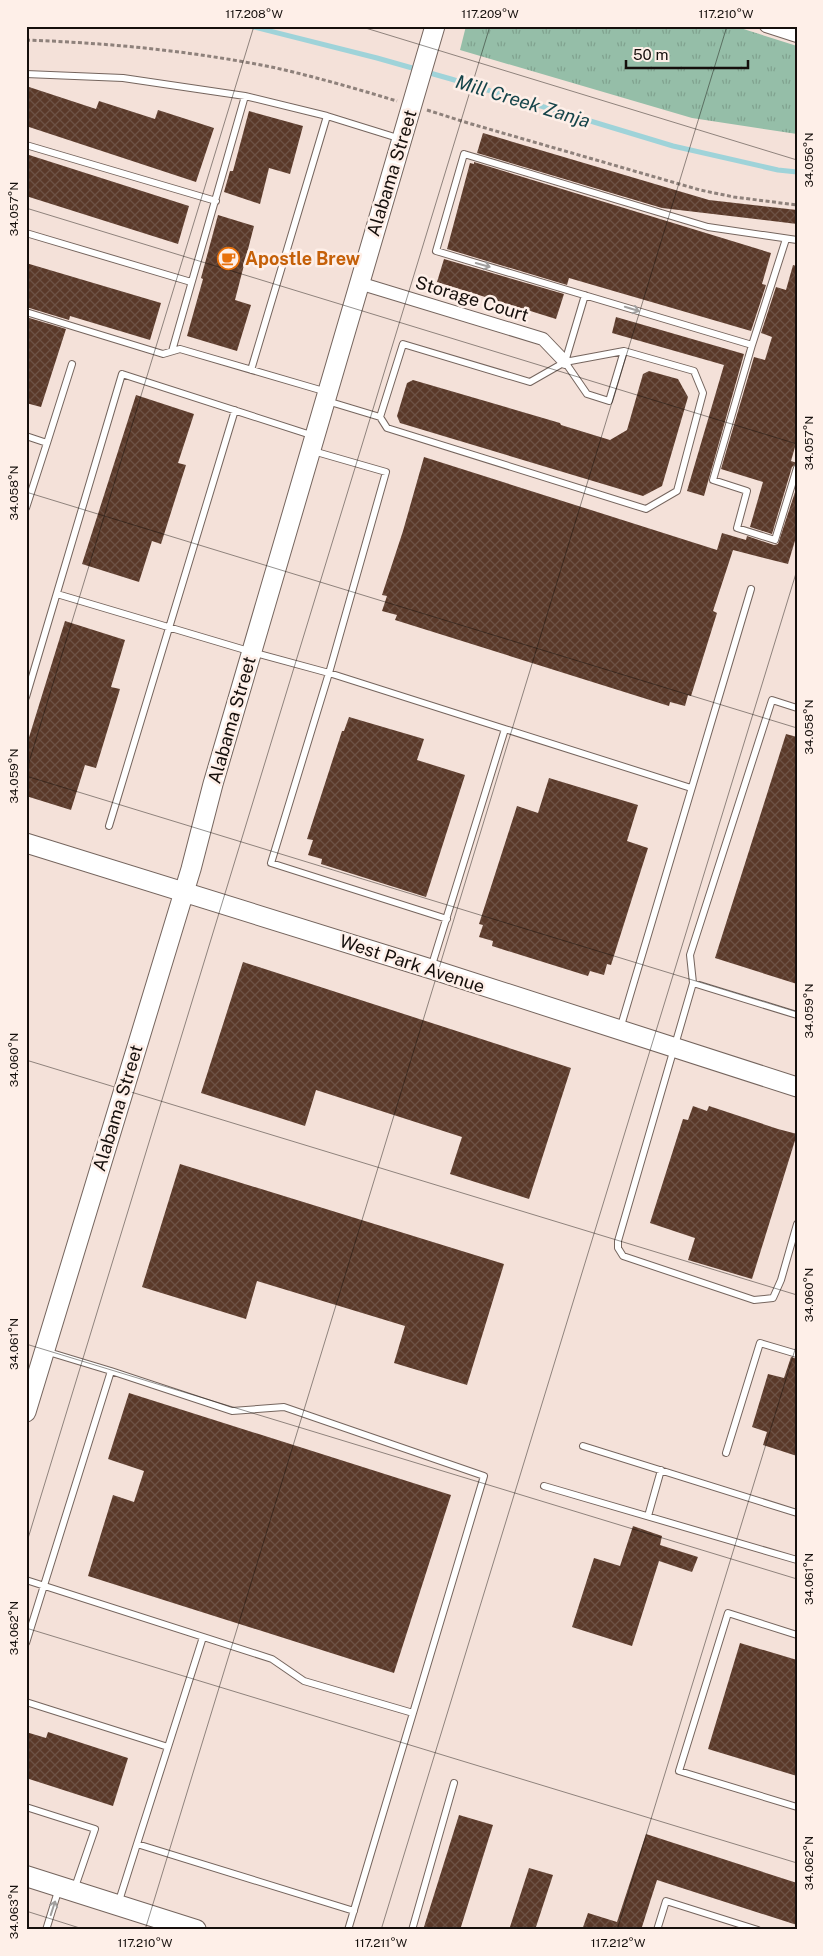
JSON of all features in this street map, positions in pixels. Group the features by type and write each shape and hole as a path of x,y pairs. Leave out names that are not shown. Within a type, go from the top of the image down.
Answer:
{"main road":[{"name":"Alabama Street","path":"28,1402 184,892 213,784 435,26"},
{"name":"West Park Avenue","path":"26,843 431,969 797,1087"},
{"path":"26,1876 196,1930"}],"street":[{"path":"766,26 797,36"},
{"name":"Storage Court","path":"359,283 542,339 565,362"}],"lane":[{"path":"26,74 123,78 245,96 327,116 402,139"},
{"path":"172,352 245,96"},
{"path":"251,370 327,116"},
{"path":"26,145 216,201"},
{"path":"752,345 436,251 464,154 708,228 797,240"},
{"path":"26,233 191,282"},
{"path":"786,239 752,345 713,480 747,491 736,528 775,540 797,468"},
{"path":"565,362 585,295"},
{"path":"26,312 164,354 180,349 251,370 380,417 387,428 646,509 677,491 703,392 694,371 624,351 565,362 530,382 403,344 380,417"},
{"path":"565,362 587,394 609,401 624,351"},
{"path":"26,508 72,364"},
{"path":"26,698 122,374 235,410 386,472 329,673 271,863 447,919"},
{"path":"109,826 235,410"},
{"path":"26,436 47,443"},
{"path":"620,1031 751,589"},
{"path":"57,594 168,628 329,673 691,788"},
{"path":"797,708 772,700 690,955 693,983 618,1241 618,1248 623,1256 754,1300 773,1298 781,1280 797,1224"},
{"path":"431,969 505,729"},
{"path":"693,983 797,1015"},
{"path":"726,1453 760,1343 797,1354"},
{"path":"44,1351 112,1371 232,1411 284,1407 484,1476 348,1930"},
{"path":"26,1643 112,1371"},
{"path":"583,1446 797,1513"},
{"path":"648,1516 661,1470"},
{"path":"544,1486 797,1560"},
{"path":"26,1580 272,1659 304,1681 413,1713"},
{"path":"797,1635 728,1613 679,1771 797,1807"},
{"path":"118,1905 203,1636"},
{"path":"26,1702 168,1747"},
{"path":"412,1930 454,1783"},
{"path":"26,1806 95,1829 46,1930"},
{"path":"137,1844 354,1911"},
{"path":"657,1930 666,1901 758,1930"}],"green space":[{"path":"466,26 734,26 797,46 797,134 692,118 460,50"}],"building":[{"path":"26,86 96,109 99,101 155,119 158,110 214,128 196,182 26,126"},
{"path":"249,111 303,126 290,174 269,168 260,204 224,192 230,171 233,171"},
{"path":"483,133 709,200 797,210 797,224 662,208 477,153"},
{"path":"26,154 189,206 178,244 26,196"},
{"path":"474,162 771,253 762,284 766,285 751,331 569,278 567,285 447,249 470,163 474,164"},
{"path":"218,215 254,226 235,300 251,305 237,351 187,336"},
{"path":"444,259 564,294 556,319 437,282"},
{"path":"26,263 161,303 150,340 70,316 69,320 26,307"},
{"path":"793,265 797,266 797,440 791,461 797,463 792,467 772,534 750,527 763,482 721,469 754,357 765,360 772,337 761,333 776,287 786,290"},
{"path":"26,317 66,329 41,407 26,403"},
{"path":"616,317 744,354 704,496 687,491 724,365 612,333"},
{"path":"649,371 678,379 688,397 662,486 643,496 400,423 397,416 407,383 413,380 560,423 561,425 610,440 627,430 643,374"},
{"path":"136,395 194,414 178,463 186,465 161,544 152,541 139,582 82,564"},
{"path":"424,457 717,550 722,533 746,540 747,536 774,545 778,544 797,486 797,534 788,564 733,550 713,611 717,613 691,696 688,695 685,706 670,702 669,706 395,620 397,615 382,611 387,596 382,595"},
{"path":"65,621 125,640 111,687 120,689 96,768 85,765 71,810 26,796 26,747"},
{"path":"349,717 424,739 417,760 465,775 426,897 321,864 322,859 308,855 313,840 307,839 342,731 344,731"},
{"path":"786,734 797,737 797,984 715,958"},
{"path":"549,778 638,805 627,841 648,848 611,965 607,964 604,975 590,971 588,976 492,946 493,941 479,937 483,925 479,924 517,806 538,813"},
{"path":"243,962 571,1068 529,1199 450,1174 462,1137 316,1090 305,1126 201,1093"},
{"path":"693,1106 707,1111 709,1106 797,1134 752,1279 688,1260 695,1238 650,1223 683,1119 688,1120"},
{"path":"180,1164 504,1264 467,1385 394,1363 405,1326 257,1281 246,1319 142,1287"},
{"path":"791,1357 797,1359 797,1456 763,1445 767,1432 752,1427 768,1374 784,1378"},
{"path":"129,1393 451,1495 394,1673 88,1576 113,1495 134,1502 144,1471 108,1459"},
{"path":"633,1526 662,1536 660,1545 698,1557 692,1572 659,1561 632,1646 572,1627 594,1558 620,1566"},
{"path":"740,1643 797,1660 797,1776 708,1749"},
{"path":"26,1732 46,1738 48,1732 128,1758 113,1806 26,1778"},
{"path":"459,1815 493,1825 460,1930 423,1930"},
{"path":"646,1834 797,1883 797,1925 657,1880 641,1930 582,1930 588,1913 617,1922"},
{"path":"529,1868 553,1875 535,1930 509,1930"}],"waterway":[{"name":"Mill Creek Zanja","path":"250,26 377,58 673,146 778,170 797,172"}],"place":[{"name":"Apostle Brew","path":"229,259"}]}
